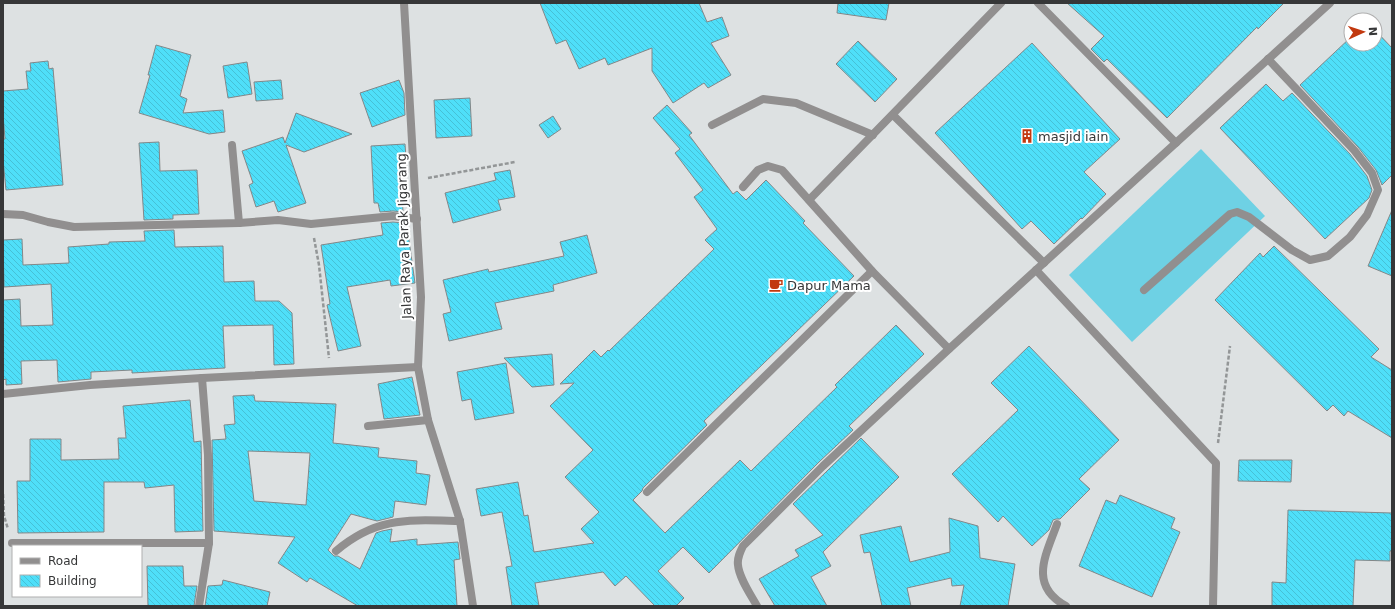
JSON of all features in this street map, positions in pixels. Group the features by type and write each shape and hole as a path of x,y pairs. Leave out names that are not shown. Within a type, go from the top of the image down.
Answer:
{"street":[{"name":"Jalan Raya Parak Jigarang","path":"404,3 411,99 421,297 418,367 428,420 460,521 473,606"},
{"path":"809,200 1001,3"},
{"path":"1038,3 1176,143"},
{"path":"757,606 745,585 738,566 739,556 743,546 823,466 949,349 1330,3"},
{"path":"1144,290 1230,214 1237,212 1249,217 1292,250 1310,260 1328,256 1350,237 1367,215 1378,190 1372,173 1354,150 1268,59"},
{"path":"712,125 763,99 796,103 873,135"},
{"path":"893,114 1044,263"},
{"path":"232,145 239,223"},
{"path":"743,187 758,170 768,166 782,170 872,271 949,349"},
{"path":"3,214 23,215 74,227 239,223 278,220 311,224 393,216 417,219"},
{"path":"1036,270 1216,463 1213,606"},
{"path":"647,492 872,271"},
{"path":"3,394 90,385 418,367"},
{"path":"199,606 209,543 208,455 202,378"},
{"path":"368,426 428,420"},
{"path":"336,551 360,534 375,527 409,520 460,521"},
{"path":"1056,524 1043,564 1043,578 1045,586 1056,601 1066,606"},
{"path":"12,543 209,543"}],"path":[{"path":"414,181 515,162"},
{"path":"311,224 320,265 331,371"},
{"path":"1216,463 1230,346"},
{"path":"3,494 4,516 12,543"}],"shaded area":[{"path":"1201,149 1265,216 1132,342 1069,275"}],"building":[{"path":"540,3 699,3 707,22 722,17 729,36 711,43 731,75 708,88 704,83 673,103 652,71 652,48 608,65 605,58 579,69 566,40 556,44"},
{"path":"838,3 889,3 886,20 837,13"},
{"path":"1067,3 1284,3 1258,29 1257,27 1167,118 1107,59 1104,62 1091,49 1104,36"},
{"path":"1383,38 1392,48 1392,175 1382,185 1376,170 1358,147 1300,85 1343,45 1343,52 1383,52"},
{"path":"858,41 897,79 875,102 836,64"},
{"name":"masjid iain","path":"1032,43 1120,139 1084,172 1106,194 1082,219 1081,218 1054,244 1031,221 1022,229 935,133"},
{"path":"156,45 191,55 180,96 187,99 183,113 223,110 225,132 209,134 139,113 150,75 148,75"},
{"path":"48,61 49,69 53,68 63,185 6,190 3,160 3,139 5,139 3,91 28,89 26,71 31,71 30,63"},
{"path":"247,62 252,94 228,98 223,66"},
{"path":"281,80 283,99 256,101 254,82"},
{"path":"399,80 404,93 405,115 372,127 360,93"},
{"path":"1266,84 1283,101 1292,93 1350,154 1367,176 1372,190 1369,198 1325,239 1220,128"},
{"path":"470,98 472,136 436,138 434,100"},
{"path":"667,105 692,133 689,135 733,194 737,191 746,200 766,180 805,221 803,223 854,276 704,421 707,425 643,488 633,500 665,533 740,460 751,471 837,387 835,385 896,325 924,354 849,426 853,430 819,462 709,573 683,547 658,571 684,598 676,606 655,606 626,576 615,586 603,572 535,583 539,606 512,606 506,567 512,566 502,512 481,516 476,489 518,482 524,516 528,515 534,552 594,543 581,529 599,512 565,477 593,450 550,406 574,383 560,384 594,350 601,357 608,350 609,351 714,249 705,240 717,229 694,197 703,190 675,153 680,149 653,118"},
{"path":"296,113 352,134 304,152 286,145 306,203 278,212 274,201 256,207 249,185 253,183 242,151 283,137 285,143"},
{"path":"553,116 561,129 548,138 539,125"},
{"path":"159,142 160,171 197,170 199,214 173,215 173,219 144,220 139,143"},
{"path":"405,144 407,172 401,172 403,212 380,212 378,203 374,203 371,146"},
{"path":"510,170 515,197 498,200 501,210 453,223 445,193 496,180 494,173"},
{"path":"1392,210 1392,276 1368,266"},
{"path":"381,223 404,223 404,226 407,226 415,283 391,286 390,280 347,287 361,346 338,351 327,305 330,304 321,245 383,235"},
{"path":"174,230 175,247 223,246 224,282 254,281 255,301 279,301 292,313 294,364 274,365 273,325 223,326 225,368 132,373 132,370 91,372 91,379 58,382 57,360 21,361 22,384 6,385 6,379 3,380 3,300 20,299 21,326 53,325 51,284 4,287 3,240 22,239 23,265 69,263 68,247 109,244 109,242 145,241 144,231"},
{"path":"587,235 597,273 553,285 554,291 495,303 502,329 449,341 443,314 451,312 443,280 488,269 489,272 564,256 560,242"},
{"path":"1274,246 1379,349 1371,357 1392,370 1392,438 1348,411 1344,416 1333,405 1327,411 1215,300 1260,253 1263,257"},
{"path":"1029,346 1119,440 1079,479 1090,489 1060,519 1053,520 1049,530 1032,546 1003,516 998,522 952,474 1018,410 991,383"},
{"path":"552,354 554,385 532,387 504,358"},
{"path":"506,363 514,413 475,420 471,399 462,401 457,372"},
{"path":"412,377 420,415 384,419 378,384"},
{"path":"254,395 255,401 336,404 333,443 379,448 378,457 417,461 416,473 430,475 426,505 395,501 393,517 377,521 351,514 328,550 334,556 338,556 360,569 376,533 382,531 392,529 390,542 417,539 417,545 458,542 460,559 454,560 457,606 358,606 310,578 307,582 278,563 295,537 214,531 212,440 226,439 224,425 235,424 233,396","holes":["248,451 310,453 306,505 254,501"]},
{"path":"190,400 194,442 201,441 203,531 175,532 174,485 145,488 144,482 104,482 104,532 18,533 17,481 30,481 30,439 61,439 61,460 119,459 118,438 126,438 123,406"},
{"path":"861,438 899,477 823,552 831,566 811,577 827,606 775,606 759,579 799,556 795,550 823,535 793,504"},
{"path":"1239,460 1292,460 1291,482 1238,481"},
{"path":"1120,495 1175,518 1171,528 1180,532 1152,597 1079,566 1106,500 1116,504"},
{"path":"1288,510 1392,513 1392,551 1390,551 1390,561 1355,560 1353,606 1272,606 1272,582 1286,583"},
{"path":"949,518 978,526 980,558 1015,564 1008,606 960,606 964,585 952,586 951,578 907,588 911,606 882,606 870,552 864,553 860,535 901,526 910,562 950,552"},
{"path":"147,566 183,566 184,586 197,586 194,606 148,606"},
{"path":"223,580 270,592 267,606 205,606 208,586 222,585"}],"place":[{"name":"masjid iain","path":"1027,136"},
{"name":"Dapur Mama","path":"776,285"}]}
